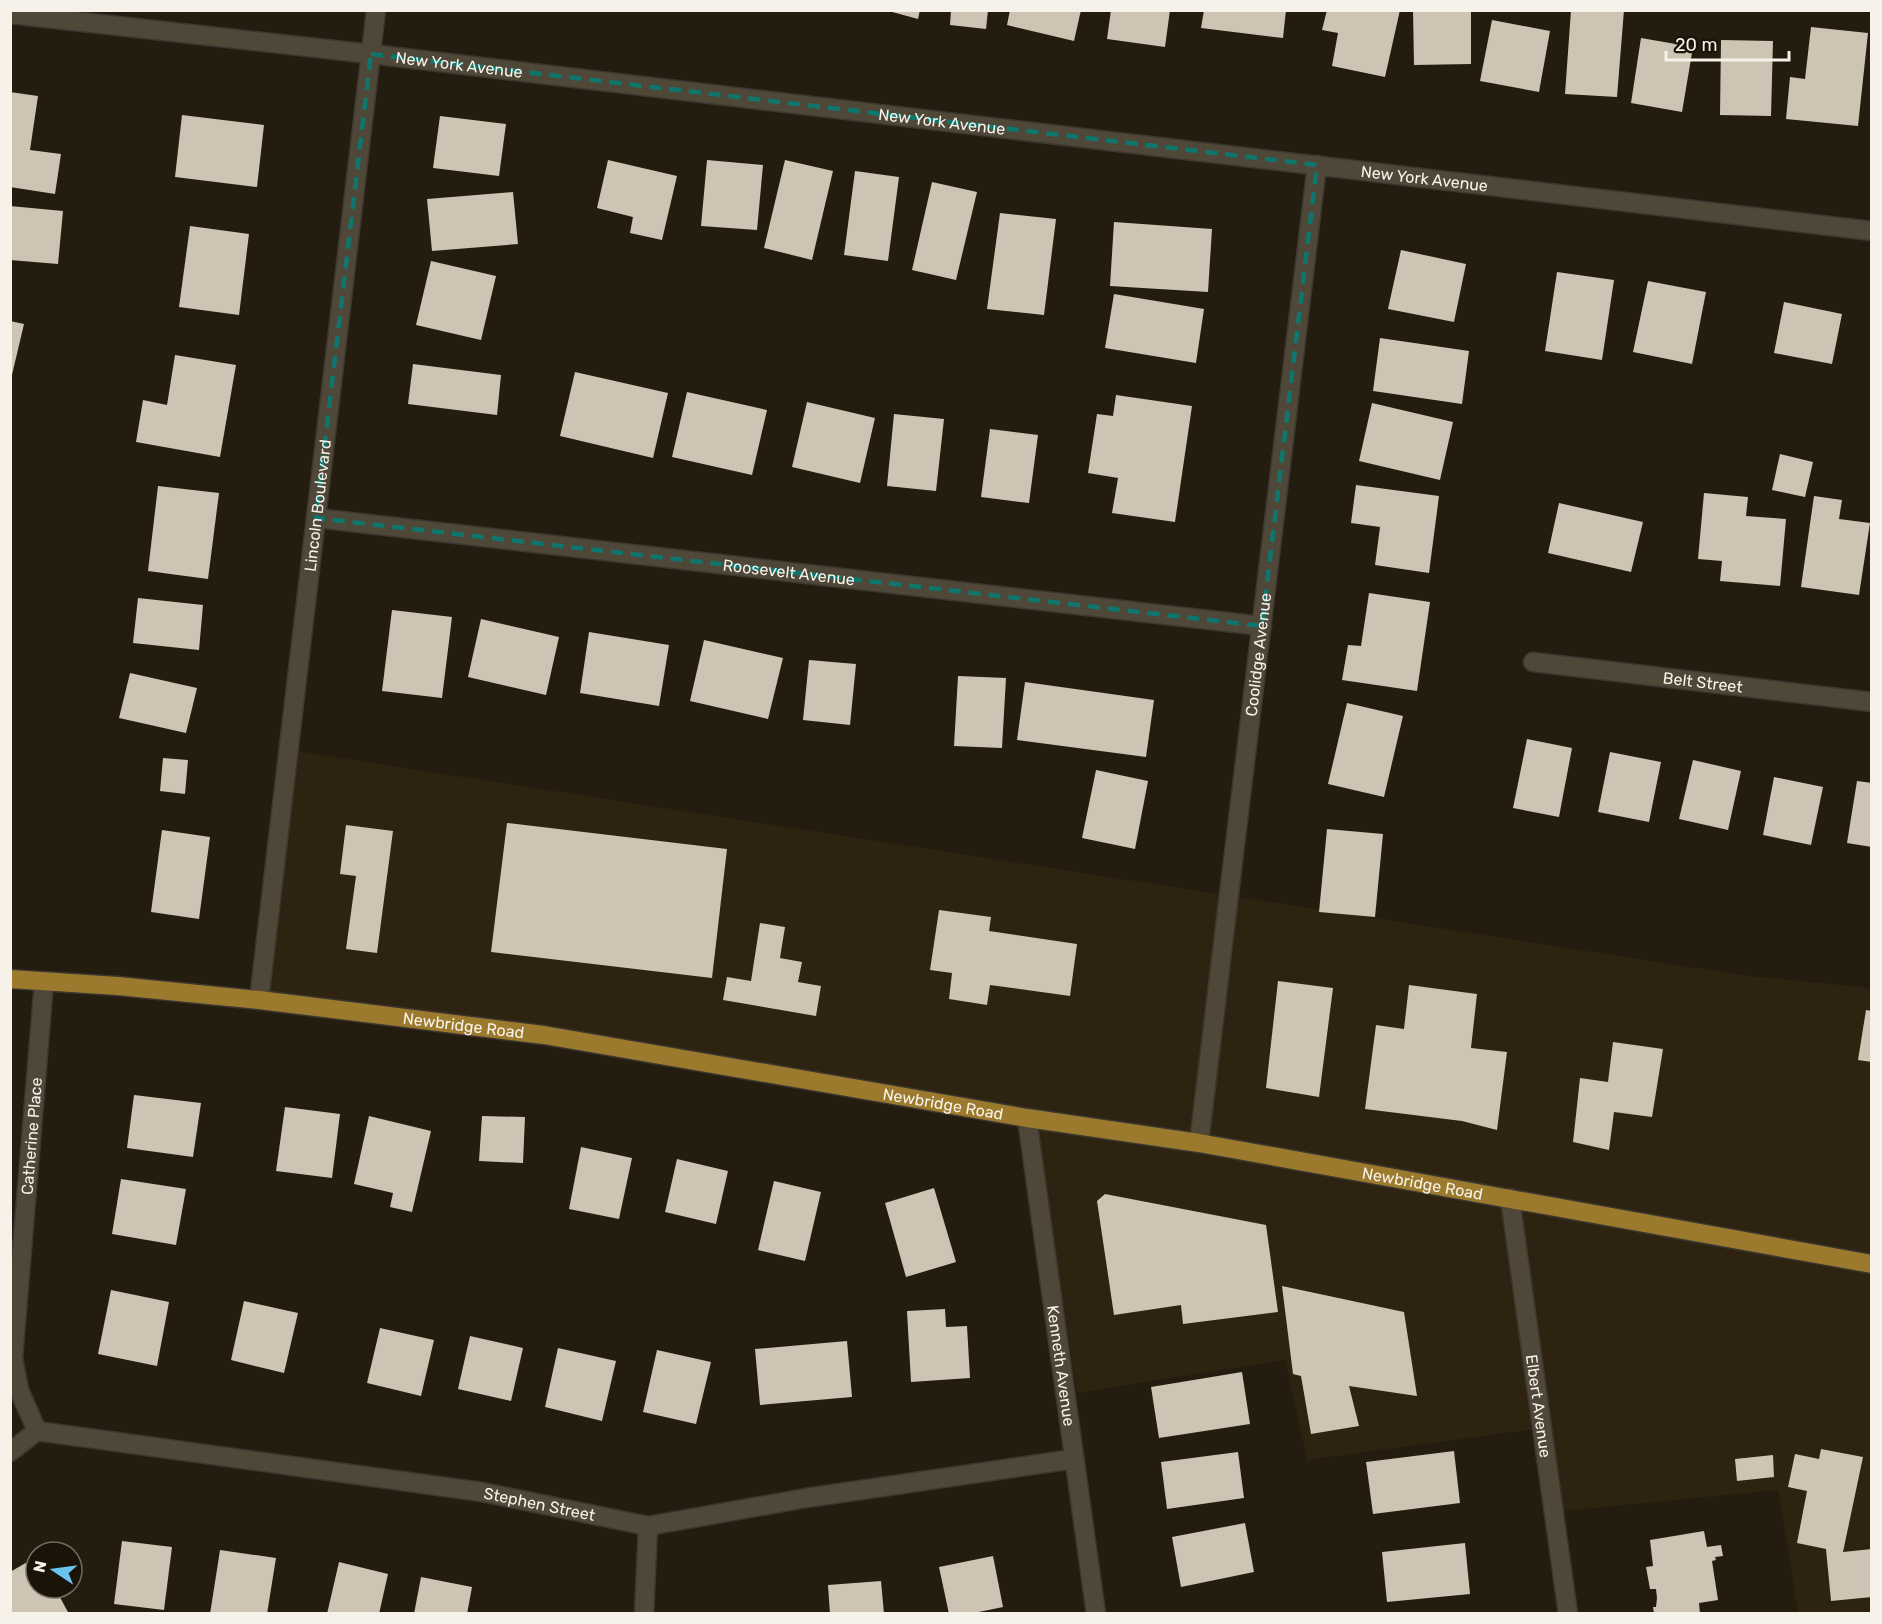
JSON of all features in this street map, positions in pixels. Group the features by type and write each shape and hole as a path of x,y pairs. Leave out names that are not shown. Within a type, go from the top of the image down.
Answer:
{"main road":[{"name":"Newbridge Road","path":"10,979 118,986 259,1000 543,1035 1027,1118 1199,1143 1872,1264"}],"street":[{"name":"Lincoln Boulevard","path":"259,1000 376,10"},
{"name":"New York Avenue","path":"10,14 371,54 1872,231"},
{"name":"Coolidge Avenue","path":"1199,1143 1317,165"},
{"name":"Roosevelt Avenue","path":"316,518 1262,626"},
{"name":"Belt Street","path":"1533,662 1872,702"},
{"name":"Catherine Place","path":"37,1431 19,1390 13,1358 44,982"},
{"name":"Kenneth Avenue","path":"1027,1118 1095,1614"},
{"name":"Elbert Avenue","path":"1510,1198 1568,1614"},
{"path":"10,1452 37,1431"},
{"name":"Stephen Street","path":"37,1431 482,1492 648,1526 806,1498 1074,1459"},
{"path":"644,1614 648,1526"}],"highlighted area":[{"path":"371,54 1317,165 1262,626 316,518"}],"shaded area":[{"path":"296,751 1749,976 1871,988 1871,1613 1798,1613 1778,1490 1563,1511 1549,1427 1307,1460 1285,1360 1077,1393 1035,1129 543,1044 267,1008"}],"building":[{"path":"885,10 920,10 918,19"},
{"path":"951,10 988,10 986,29 950,25"},
{"path":"1010,10 1081,10 1074,41 1007,25"},
{"path":"1111,10 1170,10 1165,47 1107,39"},
{"path":"1204,10 1286,10 1283,38 1201,28"},
{"path":"1327,10 1400,10 1385,77 1332,66 1338,33 1322,30"},
{"path":"1413,10 1471,10 1471,64 1414,65"},
{"path":"1571,10 1624,10 1617,97 1565,94"},
{"path":"1492,20 1550,31 1539,92 1480,81"},
{"path":"1811,27 1868,33 1858,126 1786,119 1790,77 1805,79"},
{"path":"1641,38 1693,47 1682,112 1631,103"},
{"path":"1721,40 1773,41 1771,116 1720,115"},
{"path":"10,92 38,96 30,150 61,154 55,194 10,187"},
{"path":"182,115 264,125 257,187 175,177"},
{"path":"440,116 506,124 499,176 433,168"},
{"path":"608,160 677,176 662,240 630,233 633,217 597,208"},
{"path":"707,160 763,165 757,230 701,226"},
{"path":"785,160 833,171 812,260 764,248"},
{"path":"855,171 899,177 888,261 844,255"},
{"path":"932,182 977,192 956,280 912,270"},
{"path":"513,192 518,244 432,251 427,199"},
{"path":"10,206 63,211 58,264 10,260"},
{"path":"1000,213 1056,219 1044,315 987,309"},
{"path":"1114,222 1212,229 1208,292 1110,286"},
{"path":"190,226 249,234 239,315 179,307"},
{"path":"1401,250 1466,264 1454,322 1388,309"},
{"path":"431,261 496,276 481,340 416,325"},
{"path":"1557,272 1614,280 1602,360 1545,351"},
{"path":"1648,281 1706,292 1692,364 1633,352"},
{"path":"1114,294 1204,309 1196,363 1105,348"},
{"path":"1784,302 1842,314 1832,364 1774,353"},
{"path":"10,321 24,324 11,379 10,379"},
{"path":"1380,338 1469,351 1462,404 1373,391"},
{"path":"175,355 236,365 220,457 136,442 143,400 167,405"},
{"path":"413,364 501,375 497,415 408,404"},
{"path":"575,372 668,393 653,458 560,436"},
{"path":"687,392 767,410 752,475 672,457"},
{"path":"1116,395 1192,406 1175,522 1112,513 1118,478 1088,473 1097,414 1113,416"},
{"path":"807,402 875,418 860,483 792,467"},
{"path":"1372,403 1453,422 1440,480 1359,461"},
{"path":"894,414 944,419 936,491 887,486"},
{"path":"990,429 1038,435 1029,503 981,497"},
{"path":"1780,454 1813,462 1805,497 1772,490"},
{"path":"1356,485 1439,496 1429,573 1375,565 1380,527 1351,523"},
{"path":"158,486 219,493 208,579 148,571"},
{"path":"1704,493 1748,497 1746,516 1786,519 1780,586 1720,581 1722,561 1698,559"},
{"path":"1814,496 1842,500 1839,519 1870,523 1859,595 1801,587"},
{"path":"1559,503 1643,522 1631,572 1548,553"},
{"path":"1369,593 1430,602 1417,691 1342,680 1348,645 1361,646"},
{"path":"138,598 203,605 199,650 133,643"},
{"path":"392,610 452,617 442,698 382,691"},
{"path":"481,619 559,637 546,695 468,677"},
{"path":"589,632 669,645 659,706 580,693"},
{"path":"704,640 783,658 768,719 690,701"},
{"path":"809,660 856,664 850,725 803,720"},
{"path":"130,673 197,688 186,733 119,718"},
{"path":"958,676 1006,678 1002,748 954,746"},
{"path":"1025,682 1154,700 1146,757 1017,740"},
{"path":"1347,703 1403,716 1384,797 1328,784"},
{"path":"1527,739 1572,748 1559,817 1513,808"},
{"path":"1610,752 1661,762 1649,822 1598,812"},
{"path":"163,758 188,760 185,794 160,791"},
{"path":"1693,760 1741,771 1728,830 1679,819"},
{"path":"1096,770 1148,781 1135,849 1082,838"},
{"path":"1774,777 1823,787 1811,845 1763,835"},
{"path":"1857,781 1872,783 1872,847 1847,843"},
{"path":"507,823 727,849 712,978 491,952"},
{"path":"346,825 393,831 377,953 346,949 356,876 340,874"},
{"path":"1327,829 1383,834 1375,917 1319,912"},
{"path":"162,830 210,837 199,919 151,912"},
{"path":"939,910 991,917 989,931 1077,944 1070,996 990,985 987,1005 949,999 952,973 930,970"},
{"path":"760,923 785,927 780,958 802,962 798,982 821,986 816,1016 723,1000 727,977 751,981"},
{"path":"1278,981 1333,988 1319,1097 1266,1088"},
{"path":"1409,985 1477,994 1471,1048 1507,1052 1497,1130 1462,1121 1365,1109 1376,1025 1404,1029"},
{"path":"1866,1010 1872,1011 1872,1062 1858,1060"},
{"path":"1613,1042 1663,1049 1652,1117 1614,1112 1609,1150 1573,1142 1580,1078 1608,1082"},
{"path":"134,1095 201,1103 193,1157 127,1148"},
{"path":"285,1107 340,1114 332,1178 276,1171"},
{"path":"369,1116 431,1131 412,1212 390,1207 393,1193 354,1184"},
{"path":"482,1116 525,1117 523,1163 479,1161"},
{"path":"581,1147 632,1158 619,1219 569,1209"},
{"path":"677,1159 728,1171 716,1224 665,1212"},
{"path":"121,1179 186,1189 176,1245 112,1234"},
{"path":"774,1181 821,1192 805,1261 758,1250"},
{"path":"934,1188 956,1262 906,1277 885,1203"},
{"path":"1105,1194 1266,1225 1278,1312 1183,1324 1181,1305 1114,1315 1097,1201"},
{"path":"1282,1286 1404,1312 1417,1396 1349,1386 1359,1426 1311,1434 1301,1376 1293,1374"},
{"path":"111,1290 169,1302 157,1366 98,1354"},
{"path":"244,1301 298,1313 284,1373 231,1360"},
{"path":"945,1309 946,1327 967,1326 970,1378 911,1382 907,1311"},
{"path":"380,1328 434,1340 421,1396 367,1383"},
{"path":"470,1336 523,1348 511,1401 458,1389"},
{"path":"847,1341 852,1397 760,1405 755,1349"},
{"path":"558,1348 616,1361 602,1421 545,1407"},
{"path":"657,1350 711,1362 696,1424 643,1412"},
{"path":"1242,1372 1250,1424 1159,1438 1151,1387"},
{"path":"1821,1449 1863,1457 1843,1552 1872,1549 1872,1597 1831,1601 1826,1549 1797,1543 1807,1491 1788,1487 1795,1454 1819,1459"},
{"path":"1454,1451 1460,1503 1373,1514 1366,1462"},
{"path":"1238,1452 1244,1498 1167,1509 1161,1462"},
{"path":"1773,1455 1774,1477 1737,1481 1735,1459"},
{"path":"1245,1523 1254,1572 1181,1587 1172,1537"},
{"path":"1704,1531 1707,1547 1721,1545 1723,1556 1715,1557 1716,1560 1712,1561 1718,1600 1699,1603 1700,1614 1654,1614 1656,1589 1650,1589 1646,1567 1653,1566 1650,1540"},
{"path":"122,1541 172,1547 164,1610 114,1604"},
{"path":"1465,1543 1470,1594 1387,1602 1382,1552"},
{"path":"220,1550 276,1558 267,1614 210,1614"},
{"path":"993,1556 1003,1607 969,1614 949,1614 939,1567"},
{"path":"339,1562 388,1574 379,1614 327,1614"},
{"path":"24,1564 24,1600 61,1600 69,1614 10,1614 10,1572"},
{"path":"421,1577 472,1587 467,1614 414,1614"},
{"path":"881,1581 884,1614 830,1614 828,1585"}]}
